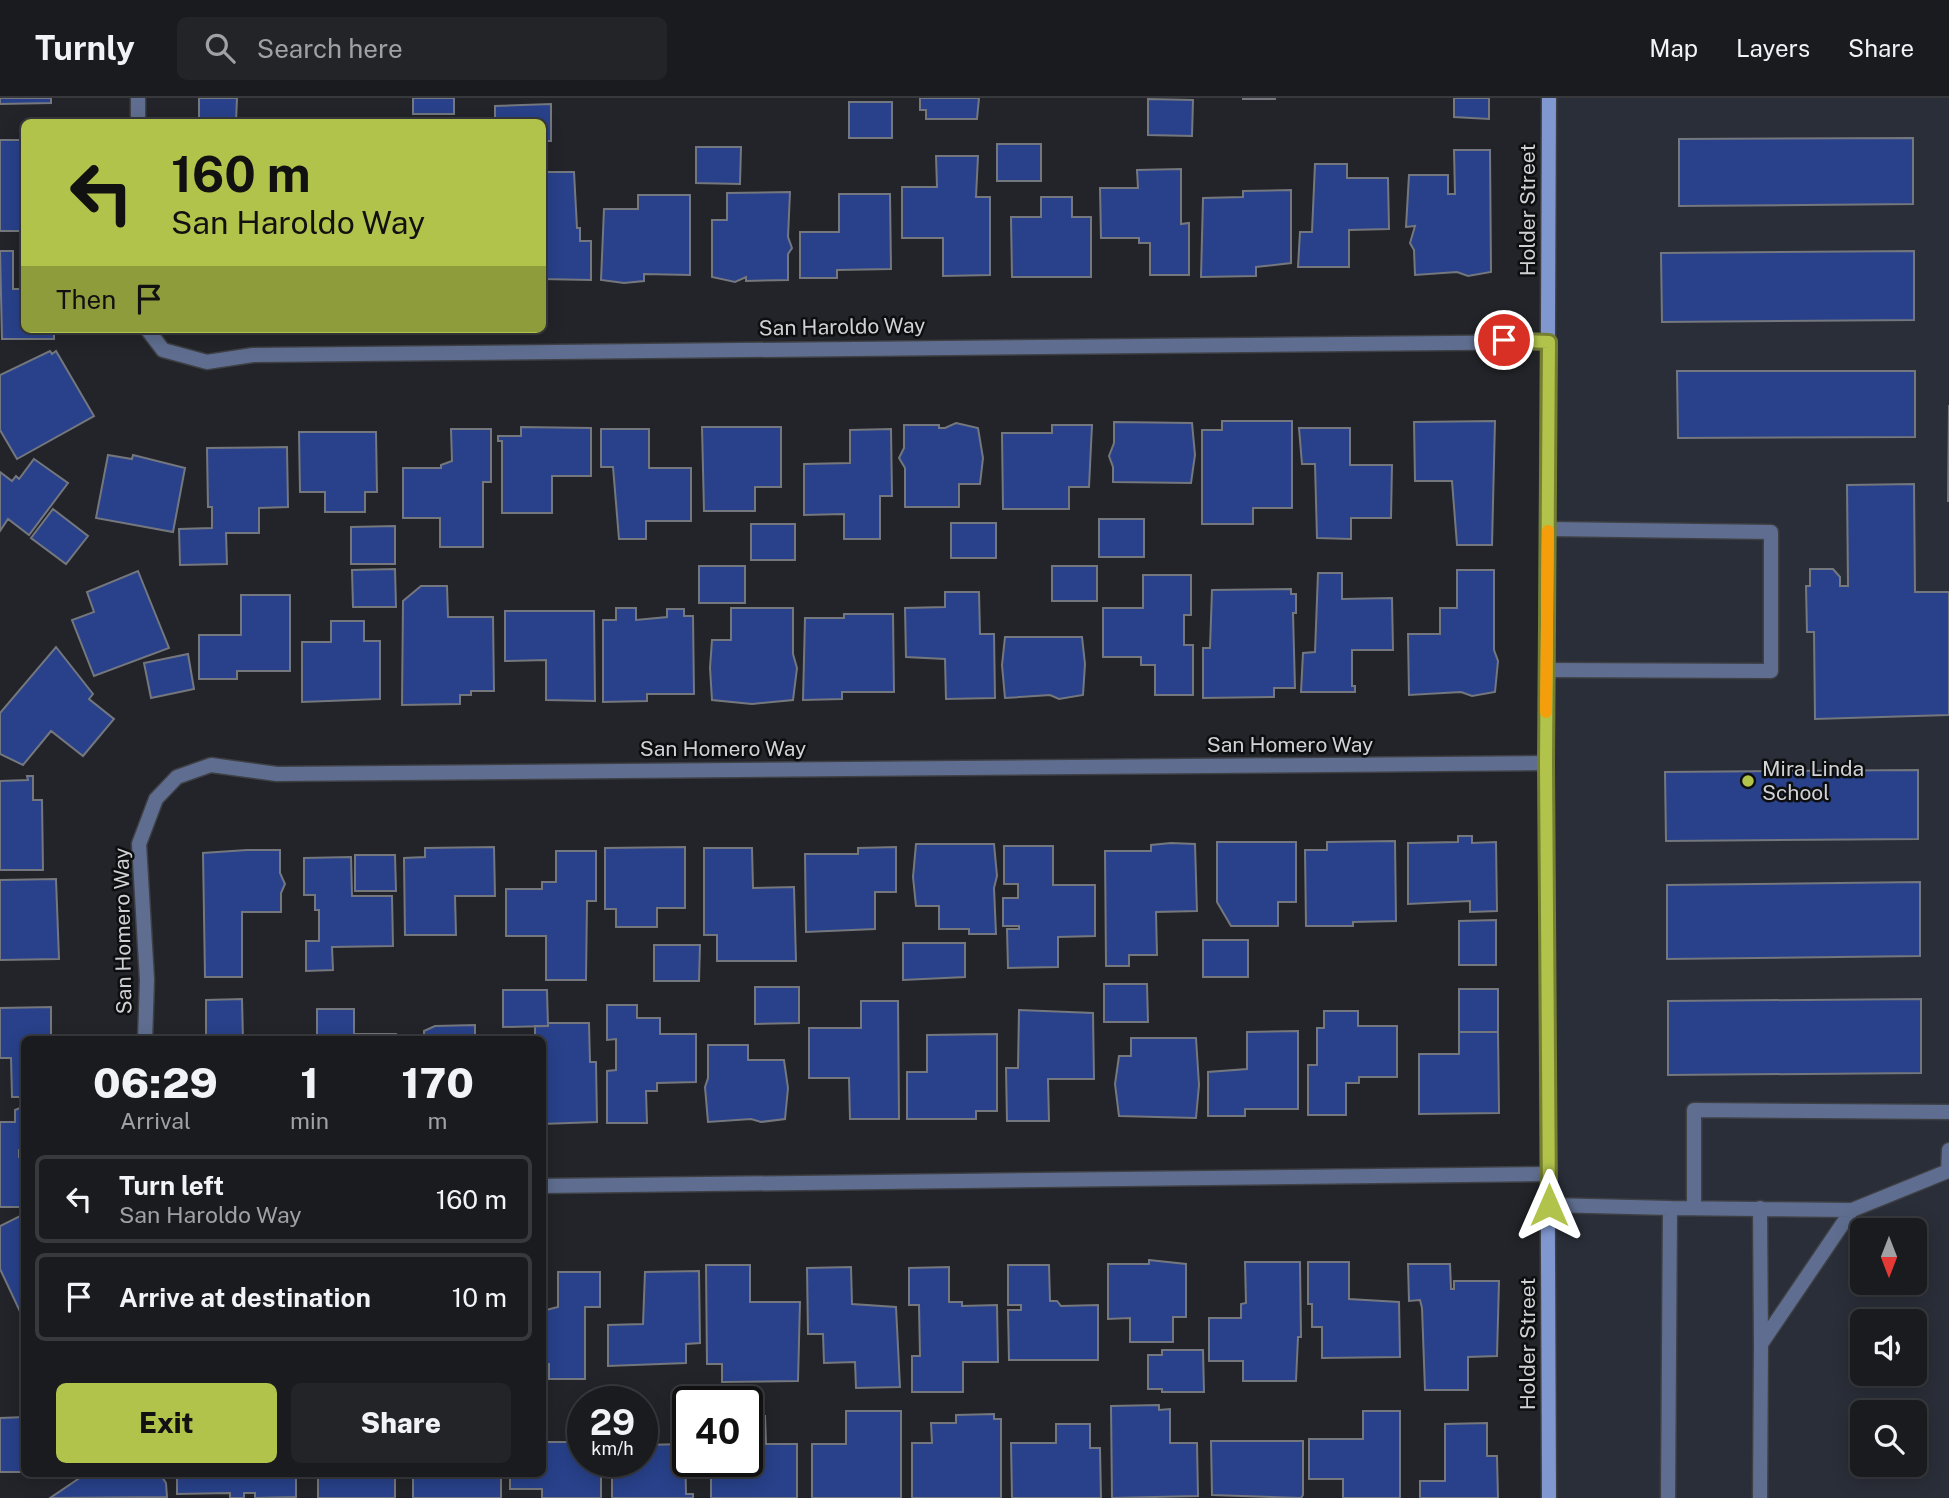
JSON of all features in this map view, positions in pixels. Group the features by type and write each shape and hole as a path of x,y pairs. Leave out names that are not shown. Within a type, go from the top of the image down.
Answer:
{"street":[{"path":"138,98 138,119"},
{"name":"Holder Street","path":"1549,98 1546,670 1549,1498"},
{"name":"San Haroldo Way","path":"150,333 163,349 207,362 253,355 1549,342"},
{"path":"1546,670 1771,671 1771,532 1548,528"},
{"name":"San Homero Way","path":"145,1036 147,979 139,844 156,799 177,777 211,765 277,774 1546,764"},
{"path":"1694,1208 1694,1110 1949,1112"},
{"path":"1549,1205 1852,1210 1948,1171 1949,1150"},
{"path":"546,1186 1549,1174"},
{"path":"1668,1498 1670,1208"},
{"path":"1760,1208 1760,1498"},
{"path":"1761,1344 1852,1210"}],"shaded area":[{"name":"Mira Linda School","path":"1549,98 1949,98 1949,1498 1549,1498"}],"building":[{"path":"0,98 51,98 51,103 0,104"},
{"path":"199,98 237,98 236,119 199,119"},
{"path":"413,98 454,98 454,114 413,114"},
{"path":"920,98 979,98 977,119 926,119 926,110 920,110"},
{"path":"1275,98 1275,99 1243,99"},
{"path":"1454,98 1489,98 1489,119 1454,117"},
{"path":"1148,99 1193,100 1192,136 1148,135"},
{"path":"849,102 892,102 892,138 849,138"},
{"path":"551,104 551,141 546,141 546,119 495,119 495,106"},
{"path":"1913,138 1913,204 1679,206 1679,139"},
{"path":"0,140 21,140 21,231 0,231"},
{"path":"997,144 1041,144 1041,181 997,181"},
{"path":"696,147 741,147 740,184 696,183"},
{"path":"1454,150 1490,150 1491,272 1468,276 1457,272 1415,275 1414,250 1410,243 1415,226 1406,227 1409,175 1448,175 1448,194 1455,194"},
{"path":"936,156 978,156 976,197 990,197 990,275 943,276 943,238 902,238 902,187 937,187"},
{"path":"1315,164 1347,164 1347,178 1388,178 1389,229 1349,230 1349,267 1298,267 1300,232 1312,232"},
{"path":"1181,169 1181,224 1189,223 1189,275 1150,275 1150,243 1139,243 1139,238 1101,238 1100,188 1138,188 1137,170"},
{"path":"546,172 574,172 580,241 591,241 591,280 546,279"},
{"path":"1291,190 1291,263 1256,267 1256,276 1201,277 1203,198 1243,197 1243,191"},
{"path":"790,192 788,237 792,248 788,254 788,280 746,281 746,277 735,282 712,277 712,220 727,220 727,193"},
{"path":"839,194 890,194 891,269 837,270 837,278 800,278 800,232 839,232"},
{"path":"638,195 690,195 690,275 644,274 644,281 624,283 601,280 604,209 638,209"},
{"path":"1041,197 1072,197 1072,217 1091,217 1091,277 1012,277 1011,217 1041,217"},
{"path":"0,251 13,251 13,289 21,289 21,333 54,333 54,339 2,339"},
{"path":"1914,251 1914,320 1662,322 1661,253"},
{"path":"50,351 52,354 56,351 94,416 17,459 0,430 0,375"},
{"path":"1677,371 1915,371 1915,437 1678,438"},
{"path":"1949,405 1949,501 1948,501"},
{"path":"1222,421 1292,421 1292,508 1253,508 1253,524 1202,524 1202,430 1222,430"},
{"path":"1495,421 1492,545 1457,545 1452,481 1415,481 1414,422"},
{"path":"1114,422 1192,423 1195,455 1191,483 1113,482 1113,467 1109,456 1114,443"},
{"path":"956,423 978,428 983,458 980,484 959,484 959,507 905,507 905,468 899,458 904,448 904,425 939,425 939,428 945,428"},
{"path":"1052,425 1092,425 1089,487 1069,487 1069,509 1003,509 1002,433 1052,433"},
{"path":"521,427 591,428 591,476 552,476 552,513 502,513 502,441 498,441 498,436 521,436"},
{"path":"702,427 781,427 781,487 755,487 755,511 704,511"},
{"path":"1299,428 1350,428 1350,465 1392,465 1391,518 1351,518 1351,539 1317,538 1315,464 1302,464"},
{"path":"451,429 491,429 491,482 483,482 483,547 440,547 440,518 403,518 403,468 441,468 441,465 452,461"},
{"path":"601,429 649,429 649,468 691,468 691,521 646,521 646,539 619,539 613,467 601,467"},
{"path":"891,429 892,496 880,496 880,539 844,539 844,514 804,515 804,464 850,463 850,430"},
{"path":"299,432 376,432 377,492 365,492 365,512 325,512 325,492 300,492"},
{"path":"287,447 288,507 259,508 259,533 226,533 227,564 180,565 179,529 212,528 212,507 208,507 207,448"},
{"path":"108,455 132,459 133,455 185,468 173,532 96,518"},
{"path":"34,459 68,483 29,535 8,519 0,531 0,472 12,481 16,476 19,479"},
{"path":"1914,484 1915,592 1949,592 1949,715 1815,719 1814,632 1807,632 1806,586 1810,586 1810,569 1833,569 1840,577 1840,586 1848,586 1847,485"},
{"path":"53,509 88,536 66,564 31,538"},
{"path":"1099,519 1144,519 1144,557 1099,557"},
{"path":"951,523 996,523 996,558 951,558"},
{"path":"751,524 795,524 795,560 751,560"},
{"path":"395,526 395,564 351,564 351,527"},
{"path":"699,566 745,566 745,603 699,603"},
{"path":"1052,566 1097,566 1097,601 1052,601"},
{"path":"395,569 396,607 353,607 352,570"},
{"path":"1457,570 1494,570 1494,650 1498,661 1495,692 1472,696 1461,692 1409,695 1408,634 1440,634 1440,608 1457,608"},
{"path":"138,571 169,648 94,676 72,620 94,612 87,592"},
{"path":"1318,573 1342,573 1342,599 1392,598 1393,650 1352,650 1352,686 1355,686 1355,692 1301,692 1303,653 1315,652"},
{"path":"1143,575 1191,575 1191,615 1184,615 1184,645 1193,645 1193,695 1155,695 1155,665 1141,665 1141,657 1103,657 1103,608 1143,608"},
{"path":"421,586 447,586 448,617 493,617 494,691 471,691 471,695 460,695 460,704 402,705 403,601"},
{"path":"1291,589 1291,594 1296,594 1296,613 1293,613 1295,688 1274,688 1274,697 1203,698 1203,648 1210,648 1212,590"},
{"path":"945,592 979,592 980,634 994,634 995,698 946,699 945,659 906,657 905,608 945,607"},
{"path":"241,595 290,595 290,671 237,671 237,679 199,679 199,635 241,635"},
{"path":"616,608 636,608 636,620 667,617 667,609 684,609 684,616 693,616 694,694 647,694 647,701 603,702 603,620 616,620"},
{"path":"731,608 793,608 793,654 797,668 793,700 752,704 712,700 712,640 731,640"},
{"path":"505,611 594,611 595,701 546,700 546,660 505,661"},
{"path":"844,614 893,614 894,692 842,692 842,699 803,700 805,618 844,618"},
{"path":"331,621 364,621 364,641 380,641 380,699 302,702 302,642 331,642"},
{"path":"1005,637 1082,637 1085,664 1083,695 1059,699 1050,695 1005,698 1002,665"},
{"path":"56,647 93,694 89,699 114,719 83,756 51,731 23,765 0,754 0,713"},
{"path":"188,654 194,689 151,698 144,663"},
{"path":"1918,770 1918,839 1666,841 1665,772"},
{"path":"27,776 33,776 33,800 42,800 43,870 0,870 0,781 28,780"},
{"path":"1458,836 1472,836 1472,843 1496,842 1497,911 1470,912 1470,901 1408,904 1408,843 1458,842"},
{"path":"1395,841 1396,921 1353,922 1353,926 1306,926 1305,850 1327,850 1327,842"},
{"path":"1217,842 1296,842 1296,902 1278,902 1278,926 1231,926 1217,902"},
{"path":"916,844 994,844 997,876 994,888 996,934 969,934 969,929 939,929 939,906 916,906 913,877"},
{"path":"1195,844 1197,911 1156,912 1157,955 1129,955 1129,966 1106,966 1105,851 1151,851 1151,845"},
{"path":"1004,846 1053,846 1053,885 1095,885 1095,936 1058,937 1058,967 1008,968 1007,929 1019,929 1019,926 1003,926 1003,898 1018,898 1018,884 1004,884"},
{"path":"494,847 495,896 455,896 456,935 405,935 404,858 425,857 425,848"},
{"path":"685,847 685,908 657,908 657,927 616,927 616,909 605,909 605,848"},
{"path":"896,847 896,892 875,892 875,929 806,932 805,854 858,854 858,848"},
{"path":"704,848 752,848 753,888 794,887 796,961 717,961 717,935 704,935"},
{"path":"280,850 280,873 285,884 281,893 281,912 242,912 242,977 205,977 203,853"},
{"path":"556,851 596,851 596,901 587,901 586,980 546,980 546,936 506,936 506,889 542,889 542,882 556,882"},
{"path":"355,855 395,855 396,891 355,891"},
{"path":"351,857 352,896 392,896 393,946 332,947 333,970 306,971 306,941 319,941 319,910 315,910 315,895 304,895 304,858"},
{"path":"56,879 59,959 0,960 0,880"},
{"path":"1920,882 1920,956 1667,959 1667,885"},
{"path":"1496,920 1496,965 1459,965 1459,921"},
{"path":"1203,940 1248,940 1248,977 1203,977"},
{"path":"903,943 965,943 965,977 903,980"},
{"path":"654,945 700,945 699,981 654,981"},
{"path":"1104,984 1147,984 1148,1022 1104,1022"},
{"path":"755,987 799,987 799,1023 755,1024"},
{"path":"1459,989 1498,989 1498,1032 1459,1032"},
{"path":"503,990 547,990 548,1026 503,1027"},
{"path":"242,999 243,1036 206,1036 206,1000"},
{"path":"1921,999 1921,1073 1668,1075 1668,1001"},
{"path":"861,1001 898,1001 899,1119 850,1119 849,1078 809,1078 809,1028 861,1028"},
{"path":"607,1005 637,1005 637,1018 660,1018 660,1034 696,1034 696,1082 657,1083 657,1091 646,1091 647,1123 607,1123 607,1071 616,1070 616,1039 607,1040"},
{"path":"51,1007 51,1036 21,1036 21,1097 12,1097 11,1058 0,1058 0,1008"},
{"path":"317,1009 354,1009 354,1034 396,1034 396,1036 317,1036"},
{"path":"1019,1010 1093,1013 1094,1079 1048,1079 1049,1121 1007,1121 1006,1068 1018,1068"},
{"path":"1324,1011 1358,1011 1358,1026 1397,1026 1397,1077 1359,1077 1359,1083 1346,1083 1346,1115 1308,1115 1308,1065 1317,1065 1317,1028 1324,1028"},
{"path":"548,1023 589,1023 590,1062 596,1062 597,1122 546,1124 546,1036 535,1036 535,1026 548,1026"},
{"path":"475,1025 475,1036 424,1036 424,1031 435,1026"},
{"path":"1298,1031 1298,1109 1245,1109 1245,1116 1208,1116 1208,1072 1247,1069 1247,1032"},
{"path":"1459,1032 1498,1032 1499,1113 1419,1114 1419,1054 1459,1054"},
{"path":"997,1034 997,1111 976,1111 976,1119 907,1119 907,1072 927,1072 927,1035"},
{"path":"1131,1038 1196,1038 1199,1085 1196,1118 1119,1116 1115,1084 1119,1056 1131,1056"},
{"path":"708,1045 748,1045 748,1060 784,1060 788,1088 785,1119 708,1122 705,1087 708,1078"},
{"path":"21,1108 20,1207 0,1207 0,1122 15,1122 15,1110"},
{"path":"21,1216 21,1314 0,1269 0,1226"},
{"path":"1149,1260 1186,1264 1186,1317 1173,1317 1173,1342 1130,1342 1130,1318 1108,1319 1108,1264 1149,1264"},
{"path":"1245,1262 1300,1262 1301,1337 1298,1337 1296,1381 1243,1381 1243,1361 1209,1361 1209,1318 1241,1318 1241,1304 1246,1303"},
{"path":"1308,1262 1349,1262 1349,1299 1399,1302 1400,1357 1322,1358 1322,1327 1312,1327 1312,1304 1308,1304"},
{"path":"1408,1264 1450,1264 1451,1289 1454,1289 1454,1281 1499,1281 1497,1356 1468,1357 1468,1390 1425,1390 1422,1308 1420,1300 1409,1301"},
{"path":"706,1265 750,1265 750,1302 800,1302 798,1381 722,1382 722,1364 707,1364"},
{"path":"1008,1265 1049,1265 1050,1301 1057,1301 1061,1306 1098,1305 1098,1360 1009,1360 1008,1310 1021,1310 1021,1305 1008,1305"},
{"path":"851,1267 852,1304 896,1307 900,1387 856,1388 855,1362 824,1363 823,1334 808,1334 807,1268"},
{"path":"949,1267 949,1302 962,1302 962,1306 997,1305 998,1362 963,1362 963,1392 912,1392 912,1356 920,1356 919,1305 909,1305 909,1268"},
{"path":"699,1271 700,1343 686,1344 686,1363 608,1366 608,1325 643,1324 645,1272"},
{"path":"558,1272 600,1272 600,1307 585,1307 585,1379 549,1379 549,1364 546,1364 546,1310 558,1307"},
{"path":"1162,1350 1203,1350 1204,1392 1162,1392 1162,1389 1148,1389 1148,1355 1162,1355"},
{"path":"1159,1405 1159,1410 1170,1409 1170,1443 1197,1443 1198,1496 1112,1498 1111,1406"},
{"path":"846,1411 901,1411 901,1498 812,1498 812,1444 846,1444"},
{"path":"1363,1411 1400,1411 1400,1498 1343,1498 1343,1479 1309,1479 1309,1439 1363,1439"},
{"path":"994,1414 994,1419 1001,1419 1001,1498 912,1498 912,1443 932,1443 931,1423 956,1423 956,1415"},
{"path":"763,1416 766,1444 797,1444 797,1498 711,1498 711,1477 763,1477"},
{"path":"21,1417 21,1472 0,1472 0,1418"},
{"path":"1487,1423 1487,1456 1497,1456 1498,1498 1420,1498 1420,1481 1445,1481 1445,1424"},
{"path":"1056,1424 1090,1424 1090,1448 1100,1448 1101,1498 1012,1498 1011,1443 1056,1443"},
{"path":"1211,1441 1303,1441 1303,1495 1301,1498 1212,1495"},
{"path":"546,1442 567,1442 567,1477 601,1477 601,1498 542,1498 542,1489 510,1489 510,1477 546,1477"},
{"path":"672,1444 672,1477 686,1477 686,1494 693,1494 693,1498 612,1498 612,1477 658,1477 658,1445"},
{"path":"81,1477 162,1477 166,1483 167,1497 50,1498"},
{"path":"177,1477 296,1477 296,1497 255,1498 255,1493 244,1493 244,1498 230,1498 230,1493 177,1494"},
{"path":"318,1477 395,1477 395,1498 318,1498"},
{"path":"413,1477 501,1477 501,1498 413,1498"}],"slow traffic":[{"path":"1546,712 1548,531"}],"place":[{"name":"Mira Linda School","path":"1748,781"}],"route":[{"path":"1504,340 1549,342 1546,799 1549,1205"}]}
